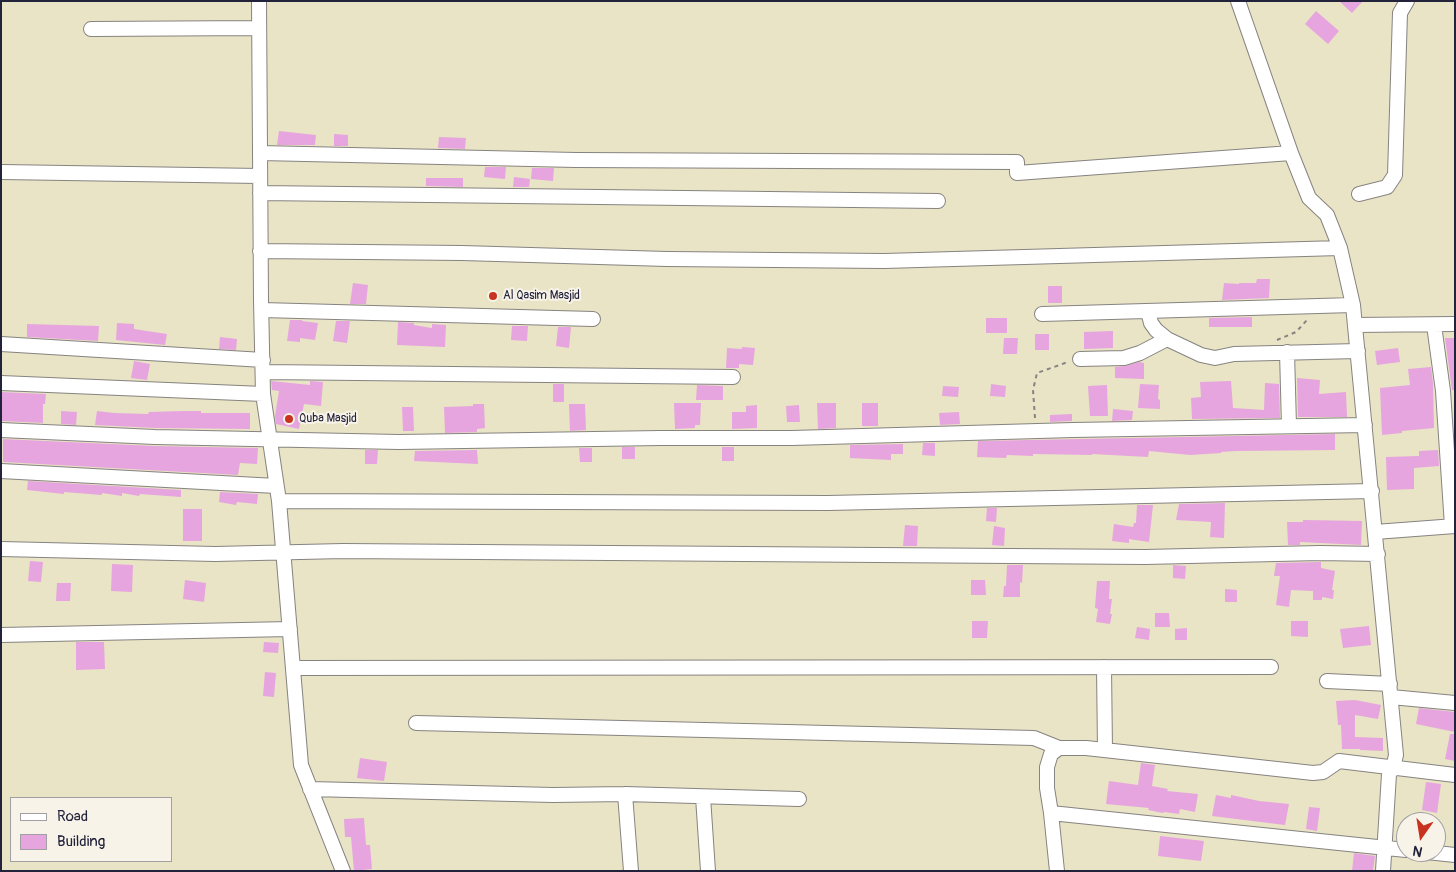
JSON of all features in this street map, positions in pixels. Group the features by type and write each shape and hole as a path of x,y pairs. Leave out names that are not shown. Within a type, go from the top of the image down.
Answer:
{"street":[{"path":"259,1 260,251 263,394 279,501 301,765 343,871"},
{"path":"1238,1 1291,153 1309,198 1327,216 1340,248 1353,305 1396,755 1393,768 1389,774 1383,871"},
{"path":"1360,194 1387,187 1395,175 1400,13 1407,1"},
{"path":"91,29 259,28"},
{"path":"260,153 576,160 1017,162 1017,173 1291,153"},
{"path":"1,172 260,176"},
{"path":"260,193 938,201"},
{"path":"260,251 884,261 1340,248"},
{"path":"1042,314 1353,305"},
{"path":"262,310 593,319"},
{"path":"1148,311 1151,323 1167,339 1201,355 1215,358 1234,354 1358,350"},
{"path":"1355,325 1455,324"},
{"path":"1376,532 1454,526 1449,391 1434,325"},
{"path":"1080,359 1124,358 1140,353 1167,339"},
{"path":"1,344 263,366 733,377"},
{"path":"1287,352 1289,426"},
{"path":"1,383 263,394"},
{"path":"1,430 155,437 399,442 792,438 1033,431 1365,425"},
{"path":"1,471 276,486"},
{"path":"279,501 828,503 1372,491"},
{"path":"1,549 215,554 343,550 1135,557 1320,553 1378,554"},
{"path":"1,635 290,629"},
{"path":"1104,667 1105,750"},
{"path":"294,668 1272,667"},
{"path":"1327,681 1455,703"},
{"path":"416,723 1034,738 1059,748 1086,748 1313,773 1323,772 1339,761 1455,775"},
{"path":"1057,871 1047,788 1047,767 1051,754 1059,748"},
{"path":"310,789 799,799"},
{"path":"626,794 630,871"},
{"path":"703,797 708,871"},
{"path":"1051,813 1396,849"}],"path":[{"path":"1253,353 1278,339 1296,332 1313,314"},
{"path":"1033,431 1036,411 1034,390 1037,373 1056,365 1080,359"}],"building":[{"path":"1339,1 1363,1 1352,13"},
{"path":"1316,11 1339,31 1328,44 1305,24"},
{"path":"279,131 316,135 315,145 277,145"},
{"path":"334,134 348,135 348,146 334,146"},
{"path":"439,137 466,138 465,149 438,148"},
{"path":"485,167 506,167 505,179 484,177"},
{"path":"532,168 554,168 553,181 531,179"},
{"path":"514,177 530,179 529,187 513,187"},
{"path":"426,178 463,178 463,187 426,186"},
{"path":"1257,279 1270,279 1269,298 1222,300 1224,283 1256,283"},
{"path":"353,283 368,285 366,304 350,304"},
{"path":"1048,286 1062,286 1062,303 1048,303"},
{"path":"1252,317 1252,327 1209,327 1209,318"},
{"path":"986,318 1007,318 1007,333 986,333"},
{"path":"290,320 318,323 315,340 300,338 300,342 287,341"},
{"path":"336,321 350,321 347,343 333,341"},
{"path":"398,322 414,323 414,325 432,328 432,324 446,325 445,347 397,345"},
{"path":"117,323 134,324 134,329 167,334 165,345 116,340"},
{"path":"27,324 99,326 98,341 27,337"},
{"path":"512,326 528,326 527,341 511,340"},
{"path":"558,327 571,327 569,348 556,346"},
{"path":"1113,331 1113,348 1084,349 1084,332"},
{"path":"1035,334 1049,334 1049,350 1035,350"},
{"path":"220,337 237,339 236,350 219,349"},
{"path":"1004,338 1018,338 1017,354 1003,354"},
{"path":"1445,338 1455,338 1455,390 1452,390"},
{"path":"742,347 755,348 753,365 739,364 739,368 726,368 727,348 742,349"},
{"path":"1398,348 1400,362 1377,365 1375,351"},
{"path":"134,361 150,364 147,380 131,378"},
{"path":"1139,362 1144,363 1144,379 1115,378 1115,367"},
{"path":"1431,367 1434,428 1382,435 1380,388 1410,385 1408,369"},
{"path":"1297,378 1320,380 1319,394 1346,392 1347,417 1298,417"},
{"path":"271,381 310,385 310,381 323,382 321,406 304,404 299,429 276,424 275,416 279,391 272,390"},
{"path":"1231,381 1233,408 1264,410 1265,383 1279,384 1280,418 1192,419 1191,398 1201,397 1200,382"},
{"path":"553,384 564,384 564,402 553,402"},
{"path":"991,384 1006,386 1005,397 990,396"},
{"path":"1140,384 1159,385 1158,399 1160,400 1160,409 1138,408"},
{"path":"697,385 723,386 723,400 696,400"},
{"path":"1107,385 1108,416 1090,416 1088,386"},
{"path":"943,386 959,387 958,397 942,396"},
{"path":"1,392 46,394 45,404 43,404 43,423 1,421"},
{"path":"674,403 701,403 700,425 695,425 695,428 675,429"},
{"path":"817,403 836,403 836,428 818,429"},
{"path":"862,403 878,403 878,426 862,426"},
{"path":"473,404 484,404 485,428 477,429 477,432 445,433 444,407 473,406"},
{"path":"569,404 585,404 586,430 570,431"},
{"path":"757,405 757,428 732,429 732,412 746,412 746,406"},
{"path":"799,405 800,422 787,422 786,406"},
{"path":"402,407 413,407 414,431 403,431"},
{"path":"1113,409 1133,411 1132,420 1112,421"},
{"path":"61,411 77,412 76,425 61,424"},
{"path":"97,411 148,414 149,412 184,411 250,413 250,429 95,425"},
{"path":"959,412 960,424 940,425 939,413"},
{"path":"1072,414 1072,421 1050,422 1050,415"},
{"path":"1335,434 1335,450 1236,451 1190,455 1149,451 1148,457 1092,454 1033,454 1033,456 1007,455 1006,458 977,457 978,441"},
{"path":"3,439 155,446 258,448 257,464 240,463 238,475 3,462"},
{"path":"923,443 935,443 935,456 922,455"},
{"path":"903,444 903,454 891,454 891,460 850,458 850,445"},
{"path":"622,447 635,447 635,459 622,459"},
{"path":"722,447 734,447 734,461 722,461"},
{"path":"579,448 592,448 592,462 580,462"},
{"path":"365,450 378,450 377,464 365,464"},
{"path":"477,450 478,464 414,461 415,451"},
{"path":"1438,450 1439,466 1414,468 1414,489 1387,490 1386,457 1419,456 1419,451"},
{"path":"28,481 181,490 181,497 140,494 139,496 122,493 122,496 102,493 102,495 64,492 64,494 27,490"},
{"path":"220,492 258,494 257,504 237,502 236,505 219,502"},
{"path":"1225,503 1224,538 1210,537 1211,522 1176,520 1179,504"},
{"path":"1137,505 1153,505 1149,542 1129,539 1129,543 1112,541 1114,524 1133,527 1134,523 1136,523"},
{"path":"987,508 997,508 996,522 986,521"},
{"path":"183,509 202,509 202,541 183,541"},
{"path":"1303,520 1362,521 1361,545 1300,542 1300,545 1288,545 1287,522 1303,522"},
{"path":"905,525 918,526 917,546 903,546"},
{"path":"994,526 1005,528 1004,546 992,545"},
{"path":"30,561 43,562 41,582 28,581"},
{"path":"1321,562 1321,568 1335,571 1332,590 1334,590 1333,599 1322,597 1322,600 1313,600 1313,591 1291,590 1289,607 1276,605 1280,576 1274,576 1276,563"},
{"path":"112,564 133,565 132,592 111,591"},
{"path":"1007,565 1023,565 1020,597 1003,597 1004,586 1006,586"},
{"path":"1173,565 1186,566 1185,579 1173,578"},
{"path":"185,580 206,583 204,602 183,599"},
{"path":"971,580 985,580 986,595 971,595"},
{"path":"1097,581 1110,581 1109,599 1112,599 1110,614 1112,614 1110,624 1096,622 1098,609 1095,608"},
{"path":"57,583 71,583 70,601 56,601"},
{"path":"1225,589 1237,590 1237,602 1225,602"},
{"path":"1155,613 1169,613 1170,627 1155,627"},
{"path":"972,621 988,621 987,638 972,638"},
{"path":"1291,621 1308,621 1308,637 1291,636"},
{"path":"1369,626 1371,645 1343,648 1340,629"},
{"path":"1137,627 1150,629 1149,640 1135,638"},
{"path":"1187,628 1187,640 1175,640 1175,629"},
{"path":"76,642 104,642 105,669 76,670"},
{"path":"264,642 279,643 278,653 263,652"},
{"path":"265,672 276,673 274,697 263,696"},
{"path":"1355,700 1381,705 1378,719 1355,715 1355,737 1383,738 1383,751 1342,749 1341,725 1338,725 1336,701"},
{"path":"1419,708 1455,712 1455,732 1416,724"},
{"path":"1450,734 1455,734 1455,761 1445,759"},
{"path":"360,758 387,762 384,781 357,778"},
{"path":"1141,763 1155,765 1152,786 1168,789 1167,791 1198,794 1195,812 1180,809 1179,814 1163,813 1148,810 1149,808 1106,804 1109,781 1138,785"},
{"path":"1426,782 1441,784 1437,812 1422,810"},
{"path":"1216,795 1231,798 1231,795 1259,801 1289,804 1285,825 1212,816"},
{"path":"1309,807 1320,808 1317,831 1306,829"},
{"path":"364,818 366,845 370,845 372,869 354,871 351,837 345,837 344,819"},
{"path":"1160,836 1204,841 1201,861 1158,856"},
{"path":"1354,853 1375,856 1373,871 1352,871"}],"place":[{"name":"Al Qasim Masjid","path":"493,296"},
{"name":"Quba Masjid","path":"289,419"}]}
